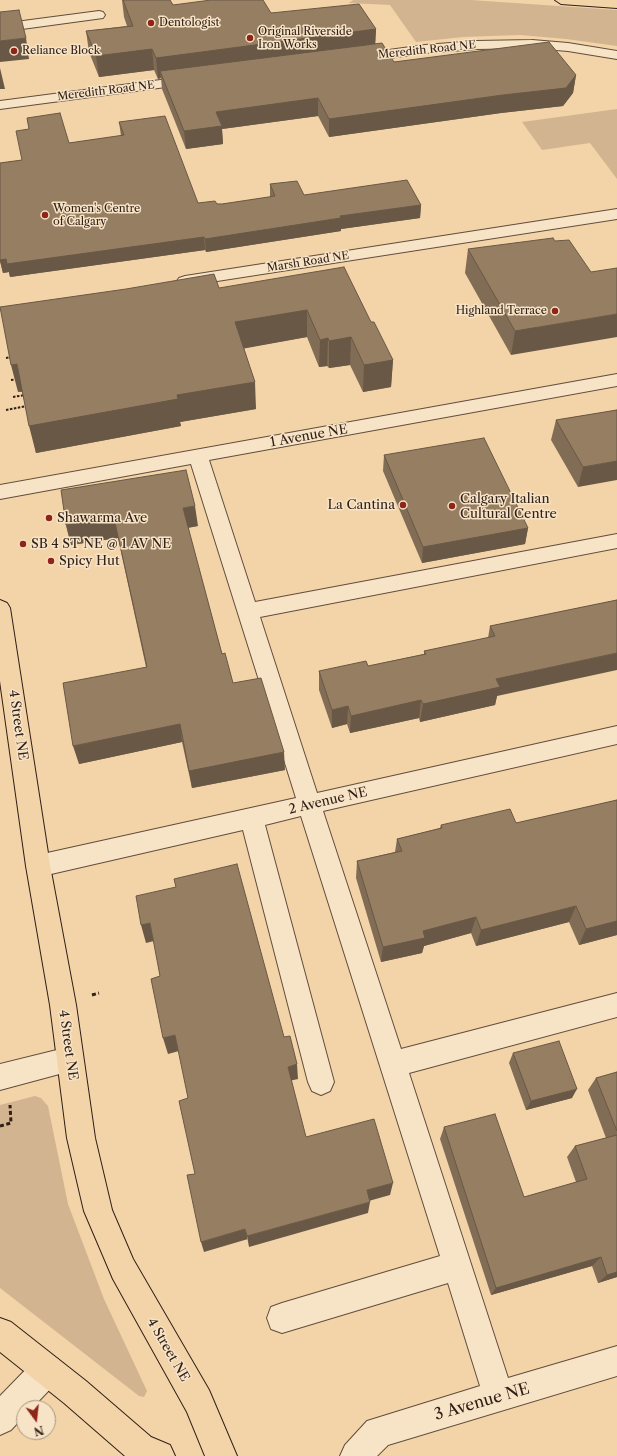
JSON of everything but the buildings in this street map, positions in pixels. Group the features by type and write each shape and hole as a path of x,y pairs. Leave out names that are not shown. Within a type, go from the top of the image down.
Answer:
{"main road":[{"path":"561,0 617,4"},
{"name":"4 Street NE","path":"0,608 38,866 62,1004 81,1138 98,1211 123,1269 198,1401 221,1456"},
{"path":"0,1332 140,1448 160,1456"}],"street":[{"path":"0,28 99,15"},
{"name":"Meredith Road NE","path":"350,59 424,49 476,45 532,44 560,46 617,55"},
{"name":"Meredith Road NE","path":"0,105 201,78"},
{"name":"Marsh Road NE","path":"171,284 617,214"},
{"name":"1 Avenue NE","path":"0,492 617,380"},
{"path":"198,456 250,612 311,805 323,851 458,1265 499,1397"},
{"path":"250,612 617,541"},
{"name":"2 Avenue NE","path":"38,866 617,735"},
{"path":"252,818 321,1082"},
{"path":"393,1064 617,1005"},
{"path":"5,1089 70,1060"},
{"path":"282,1318 458,1265"},
{"name":"3 Avenue NE","path":"356,1456 378,1432 617,1361"},
{"path":"0,1419 47,1370"}],"path":[{"path":"6,358 15,357"},
{"path":"11,380 19,379"},
{"path":"13,397 25,395"},
{"path":"6,410 27,406"},
{"path":"0,1126 11,1123 5,1089"}],"shaded area":[{"path":"353,0 471,0 617,10 617,46 566,39 520,35 463,37 416,42 390,5 349,3"},
{"path":"617,109 617,179 590,143 542,150 522,122"},
{"path":"35,1096 41,1098 48,1106 68,1204 104,1299 147,1391 144,1397 139,1396 0,1288 0,1105"}],"place":[{"name":"Dentologist","path":"151,23"},
{"name":"Original Riverside Iron Works","path":"250,38"},
{"name":"Reliance Block","path":"14,51"},
{"name":"Women's Centre of Calgary","path":"45,215"},
{"name":"Highland Terrace","path":"555,311"},
{"name":"La Cantina","path":"403,505"},
{"name":"Calgary Italian Cultural Centre","path":"452,506"},
{"name":"Shawarma Ave","path":"49,518"},
{"name":"SB 4 ST NE @ 1 AV NE","path":"23,544"},
{"name":"Spicy Hut","path":"51,561"}]}
